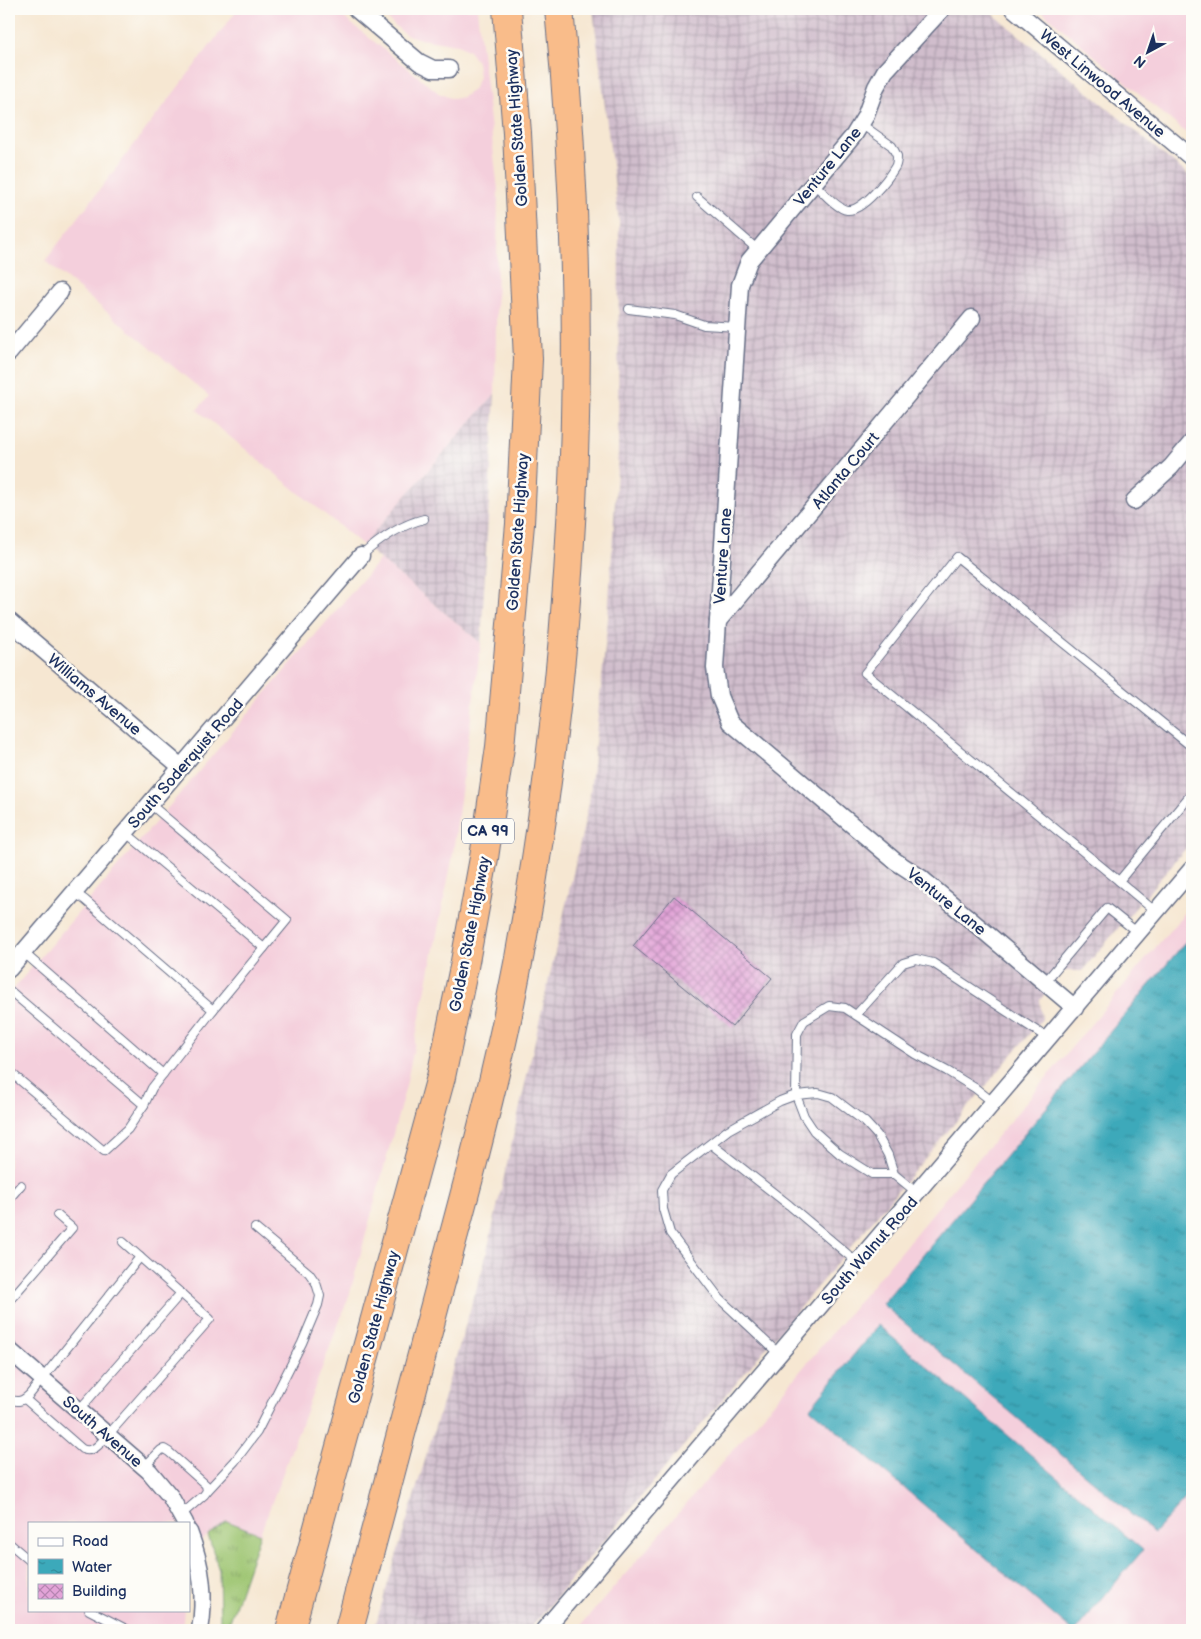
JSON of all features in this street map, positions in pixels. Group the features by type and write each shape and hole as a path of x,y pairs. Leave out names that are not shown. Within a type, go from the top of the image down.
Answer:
{"highway":[{"name":"Golden State Highway","path":"290,1630 441,1077 481,876 500,747 520,524 528,359 518,132 507,9"},
{"name":"CA 99","path":"349,1630 481,1133 506,1021 526,918 544,805 558,692 568,578 576,406 577,349 572,177 558,9"}],"street":[{"path":"356,9 419,62 438,70 449,69"},
{"name":"Venture Lane","path":"942,9 885,71 876,86 861,124 854,135 749,261 740,285 715,668 719,696 730,722 895,860 922,878 1075,1008"},
{"name":"West Linwood Avenue","path":"1014,9 1192,158"},
{"path":"9,354 60,292"},
{"name":"Atlanta Court","path":"718,621 972,318"},
{"path":"1134,501 1171,467 1192,442"},
{"name":"South Soderquist Road","path":"9,969 361,556"},
{"name":"Williams Avenue","path":"9,621 181,768"},
{"name":"South Walnut Road","path":"547,1629 1192,869"},
{"name":"South Avenue","path":"9,1350 145,1466 160,1482 183,1519"},
{"path":"190,1535 197,1556 201,1581 203,1607 200,1630"}],"lane":[{"path":"814,184 838,205 847,210 859,207 867,201 896,166 897,156 892,146 861,124"},
{"path":"697,197 758,250"},
{"path":"629,309 675,315 704,325 737,327"},
{"path":"361,556 379,540 409,523 424,518"},
{"path":"1156,912 865,673 958,557 1192,747"},
{"path":"1119,881 1192,793"},
{"path":"9,1071 104,1152 128,1129 144,1105 152,1088 287,920 150,804"},
{"path":"125,832 264,948"},
{"path":"74,892 213,1010"},
{"path":"1045,982 1108,908 1138,933"},
{"path":"23,952 164,1074"},
{"path":"856,1015 904,963 916,959 933,963 1049,1039"},
{"path":"9,990 144,1105"},
{"path":"894,1174 872,1174 840,1154 814,1131 804,1116 796,1095 797,1034 804,1021 829,1006 844,1008 915,1054 974,1088 994,1103"},
{"path":"780,1355 720,1300 670,1233 663,1209 662,1190 671,1174 728,1130 780,1101 796,1095 818,1094 832,1097 864,1122 877,1135 888,1155 894,1174 917,1193"},
{"path":"711,1144 789,1205 858,1263"},
{"path":"10,1196 21,1184"},
{"path":"9,1301 72,1228 57,1215"},
{"path":"183,1519 235,1461 257,1432 302,1343 318,1305 320,1296 316,1283 309,1273 255,1228"},
{"path":"25,1399 87,1452 95,1448 108,1435 210,1319 123,1242"},
{"path":"9,1399 14,1402 20,1402 25,1399 140,1257"},
{"path":"79,1410 181,1293"},
{"path":"145,1466 160,1450 164,1449 203,1482 206,1485 207,1491"},
{"path":"9,1543 28,1559"},
{"path":"93,1612 128,1630"}],"shaded area":[{"path":"238,9 333,9 440,94 453,99 463,97 473,90 479,77 477,62 469,51 458,45 420,39 405,34 375,9 477,9 498,190 495,394 363,545 197,410 209,396 45,261"},
{"path":"593,9 987,9 1192,178 1192,841 1082,971 1062,971 1040,1000 1042,1019 529,1630 374,1630 485,1260 589,803 608,618 618,452 619,222"},
{"path":"1039,9 1192,9 1192,138"},
{"path":"495,394 481,643 363,545"},
{"path":"380,559 481,643 452,860 406,1086 350,1293 260,1534 227,1521 190,1549 190,1522 28,1522 28,1612 184,1612 182,1630 9,1630 9,994"},
{"path":"1192,904 1192,1630 577,1630 771,1406"}],"green space":[{"path":"227,1521 260,1534 227,1630 216,1630 220,1620 219,1570 208,1535"}],"water":[{"path":"1192,934 1192,1495 1185,1499 1154,1533 882,1304"},
{"path":"878,1325 1143,1550 1076,1630 1071,1630 810,1408"}],"building":[{"path":"674,896 772,978 732,1027 633,946"}]}
